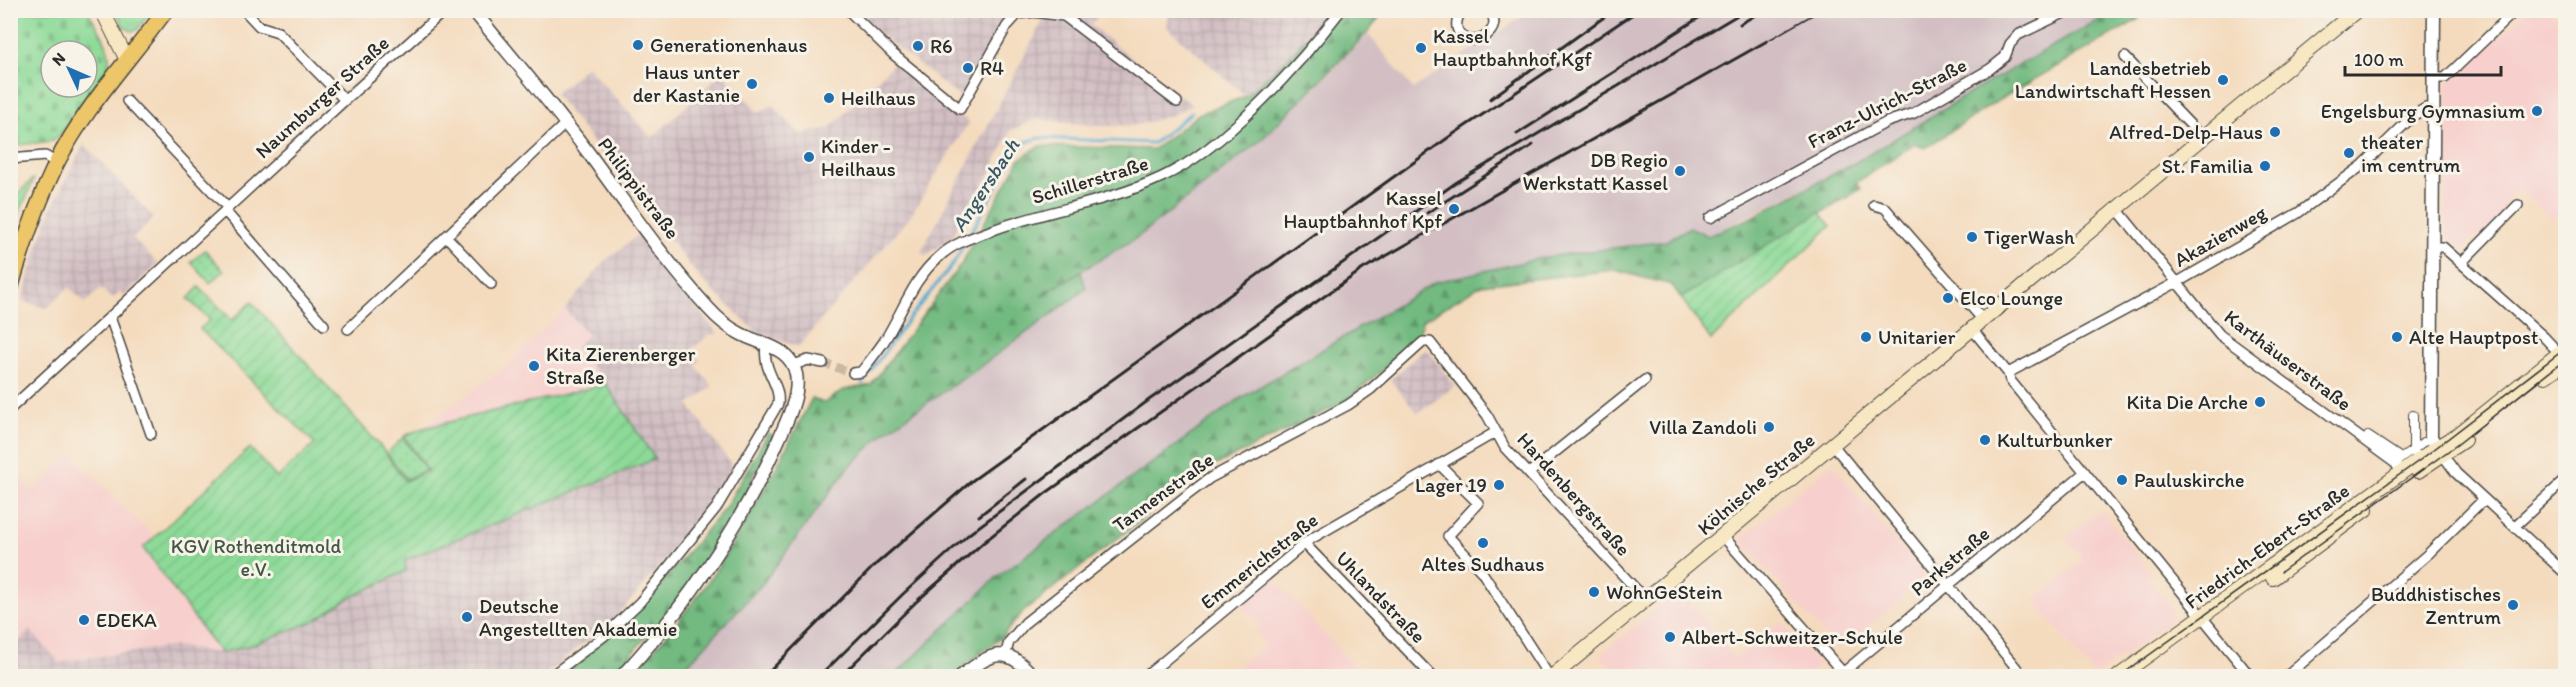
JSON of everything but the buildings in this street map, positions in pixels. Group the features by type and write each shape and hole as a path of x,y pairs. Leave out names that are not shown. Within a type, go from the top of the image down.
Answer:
{"main road":[{"path":"102,10 127,60"},
{"path":"10,289 35,213 57,163 77,129 166,10"},
{"name":"Kölnische Straße","path":"1551,676 1646,600 2357,10"},
{"name":"Friedrich-Ebert-Straße","path":"2134,676 2401,464 2440,451 2564,357"},
{"name":"Friedrich-Ebert-Straße","path":"2119,676 2344,527 2376,500 2416,472 2459,434 2564,357"}],"street":[{"path":"244,10 258,26 278,32 345,100"},
{"name":"Naumburger Straße","path":"10,410 445,10"},
{"name":"Philippistraße","path":"472,10 565,124 709,308 735,331 785,353 794,365"},
{"path":"848,10 893,54 960,109 1007,26 1018,14 1034,12 1064,15 1177,102"},
{"name":"Schillerstraße","path":"853,373 861,372 883,343 924,271 940,255 960,242 1132,188 1162,177 1188,163 1227,132 1271,90 1317,42 1341,10"},
{"path":"1463,10 1457,20 1458,30 1463,37 1476,41 1493,29 1494,20 1490,10"},
{"name":"Franz-Ulrich-Straße","path":"1710,218 1887,122 1914,113 1990,69 2005,57 2010,44 2018,35 2070,10"},
{"path":"2434,10 2431,437 2456,473 2565,574"},
{"path":"2433,78 2445,78 2516,10"},
{"path":"2124,57 2202,138"},
{"path":"127,101 226,210 324,325"},
{"name":"Akazienweg","path":"2008,373 2298,213 2363,165 2414,115 2426,108 2433,109"},
{"path":"348,329 565,124"},
{"path":"10,159 45,156 57,163"},
{"path":"1874,205 1885,208 1983,320"},
{"path":"2461,263 2518,205"},
{"name":"Karthäuserstraße","path":"2117,209 2220,334 2395,463 2401,464"},
{"path":"446,236 491,284"},
{"path":"2432,247 2443,247 2564,357"},
{"path":"110,317 152,434"},
{"path":"1972,329 2008,373 2010,380 2250,676"},
{"name":"Hardenbergstraße","path":"1423,342 1430,342 1483,405 1505,448 1646,600"},
{"name":"Tannenstraße","path":"961,676 999,656 1026,622 1210,478 1348,405 1371,389 1423,342"},
{"path":"551,676 604,636 640,602 725,495 778,404 779,393 766,368 766,345"},
{"path":"622,676 677,614 719,553 747,506 792,405 797,382 794,365 808,360 823,363"},
{"path":"1529,473 1645,380"},
{"path":"2413,415 2415,453"},
{"name":"Emmerichstraße","path":"1146,676 1304,543 1496,432"},
{"path":"2368,436 2401,464 2415,453 2423,442"},
{"path":"1833,445 2023,676"},
{"path":"1439,464 1478,503 1448,536 1482,572 1551,676"},
{"name":"Parkstraße","path":"1843,676 2085,472"},
{"path":"2515,526 2565,479"},
{"path":"2288,676 2428,554 2484,499"},
{"path":"1723,536 1843,676"},
{"name":"Uhlandstraße","path":"1304,543 1432,676"},
{"path":"999,656 1019,661 1033,676"}],"shaded area":[{"path":"859,11 1014,11 960,97 876,31"},
{"path":"1048,11 1103,11 1090,25 1192,105 1167,117 1137,125 1099,126 1037,119 1011,130 987,179 965,210 952,238 926,255 921,252"},
{"path":"1161,11 1330,11 1288,58 1246,96 1166,26 1168,16"},
{"path":"1531,11 2114,11 1972,92 1858,161 1708,236 1690,227 1666,241 1546,257 1436,282 1241,398 998,576 894,676 631,676 700,593 764,491 828,436 1261,140 1368,34 1413,89"},
{"path":"2527,11 2546,11 2565,26 2565,207 2553,220 2519,188 2505,202 2504,213 2480,238 2476,234 2462,249 2445,234 2447,84"},
{"path":"894,63 969,122 909,218 798,347 756,332 700,278 555,94 587,66 652,138 722,73 759,113 772,105 800,134 830,128"},
{"path":"84,144 154,218 133,238 158,264 124,296 120,292 112,299 101,288 85,303 69,287 47,308 22,301 52,207"},
{"path":"638,235 718,334 709,335 691,350 700,361 695,365 713,386 689,405 733,467 715,499 633,598 601,633 581,645 544,676 11,676 11,649 30,630 59,662 175,646 220,653 312,622 405,560 654,459 606,384 575,347 588,335 565,309 605,261"},
{"path":"565,309 589,336 575,347 606,384 420,429 501,370"},
{"path":"1426,348 1455,386 1418,413 1390,380"},
{"path":"70,454 155,537 143,548 220,653 175,646 59,662 30,630 11,649 10,470 32,491"},
{"path":"1832,464 1925,576 1901,598 1902,600 1838,650 1742,542 1743,537"},
{"path":"2101,510 2151,572 2146,577 2172,609 2170,622 2095,676 2034,600 2083,560 2066,538"},
{"path":"1273,578 1362,676 1226,676 1265,644 1256,631 1261,626 1241,605"},
{"name":"Albert-Schweitzer-Schule","path":"1679,590 1735,658 1780,621 1819,665 1805,676 1617,676 1600,655"}],"green space":[{"path":"10,11 88,11 109,52 108,66 99,79 99,39 39,39 39,99 85,99 59,136 51,141 11,146"},
{"path":"116,11 151,11 138,29 132,31 124,27"},
{"path":"1330,11 1384,11 1369,31 1261,140 1138,237 1041,295 1081,272 1086,289 974,371 885,432 848,468 763,583 677,676 631,676 686,611 730,549 767,486 812,398 824,403 844,390 871,385 962,263 1019,160 1039,146 1154,149 1199,114 1246,96 1288,58"},
{"path":"2114,11 2130,11 2139,19 1999,100 1925,148 1914,144 1856,183 1861,189 1681,298 1672,285 1614,270 1481,285 1422,321 1415,343 1344,402 1204,471 1022,613 1001,638 951,676 894,676 998,576 1241,398 1436,282 1546,257 1666,241 1690,227 1708,236 1746,220 1858,161 1972,92"},
{"path":"33,179 22,207 11,243 11,201"},
{"path":"1820,212 1831,226 1711,340 1681,298"},
{"path":"205,250 224,271 210,283 191,262"},
{"name":"KGV Rothenditmold e.V.","path":"199,287 232,320 252,302 381,447 405,481 428,471 404,436 420,429 606,384 655,459 405,560 406,571 348,599 312,622 252,645 220,653 143,548 250,448 277,478 315,444 200,329 210,320 188,299"},
{"path":"768,433 774,436 717,543 685,589 649,634 611,676 559,676 642,606 725,508"},
{"path":"403,438 426,470 406,479 387,453"}],"waterway":[{"name":"Angersbach","path":"969,236 1016,152 1026,142 1039,138 1154,143 1192,112"},
{"name":"Angersbach","path":"862,383 907,321 953,264 964,245"}],"tunnel":[{"path":"823,363 853,373"}],"tram line":[{"path":"1759,13 1763,10"},
{"path":"1767,41 1821,10"},
{"path":"2120,676 2420,460 2566,348"},
{"path":"2281,572 2458,444 2566,359"}],"railway":[{"path":"1490,99 1614,10"},
{"path":"765,676 875,565 973,480 1449,137 1639,10"},
{"path":"1517,134 1711,10"},
{"path":"820,676 903,594 969,534 1149,400 1457,182 1746,10"},
{"path":"1740,24 1759,13"},
{"path":"841,676 917,601 984,542 1046,493 1363,269 1767,41"},
{"path":"1427,213 1533,145"},
{"path":"979,516 1026,479"}],"place":[{"name":"Generationenhaus","path":"638,45"},
{"name":"R6","path":"918,46"},
{"name":"Kassel Hauptbahnhof Kgf","path":"1421,48"},
{"name":"R4","path":"968,68"},
{"name":"Landesbetrieb Landwirtschaft Hessen","path":"2223,80"},
{"name":"Haus unter der Kastanie","path":"752,84"},
{"name":"Heilhaus","path":"829,98"},
{"name":"Engelsburg Gymnasium","path":"2537,111"},
{"name":"Alfred-Delp-Haus","path":"2275,132"},
{"name":"theater im centrum","path":"2349,153"},
{"name":"Kinder - Heilhaus","path":"809,157"},
{"name":"St. Familia","path":"2265,166"},
{"name":"DB Regio Werkstatt Kassel","path":"1680,171"},
{"name":"Kassel Hauptbahnhof Kpf","path":"1454,209"},
{"name":"TigerWash","path":"1972,237"},
{"name":"Elco Lounge","path":"1948,298"},
{"name":"Unitarier","path":"1866,337"},
{"name":"Alte Hauptpost","path":"2397,337"},
{"name":"Kita Zierenberger Straße","path":"534,366"},
{"name":"Kita Die Arche","path":"2260,402"},
{"name":"Villa Zandoli","path":"1769,427"},
{"name":"Kulturbunker","path":"1985,440"},
{"name":"Pauluskirche","path":"2122,480"},
{"name":"Lager 19","path":"1499,485"},
{"name":"Altes Sudhaus","path":"1483,543"},
{"name":"WohnGeStein","path":"1594,592"},
{"name":"Buddhistisches Zentrum","path":"2513,605"},
{"name":"Deutsche Angestellten Akademie","path":"467,617"},
{"name":"EDEKA","path":"84,620"},
{"name":"Albert-Schweitzer-Schule","path":"1670,637"}]}
